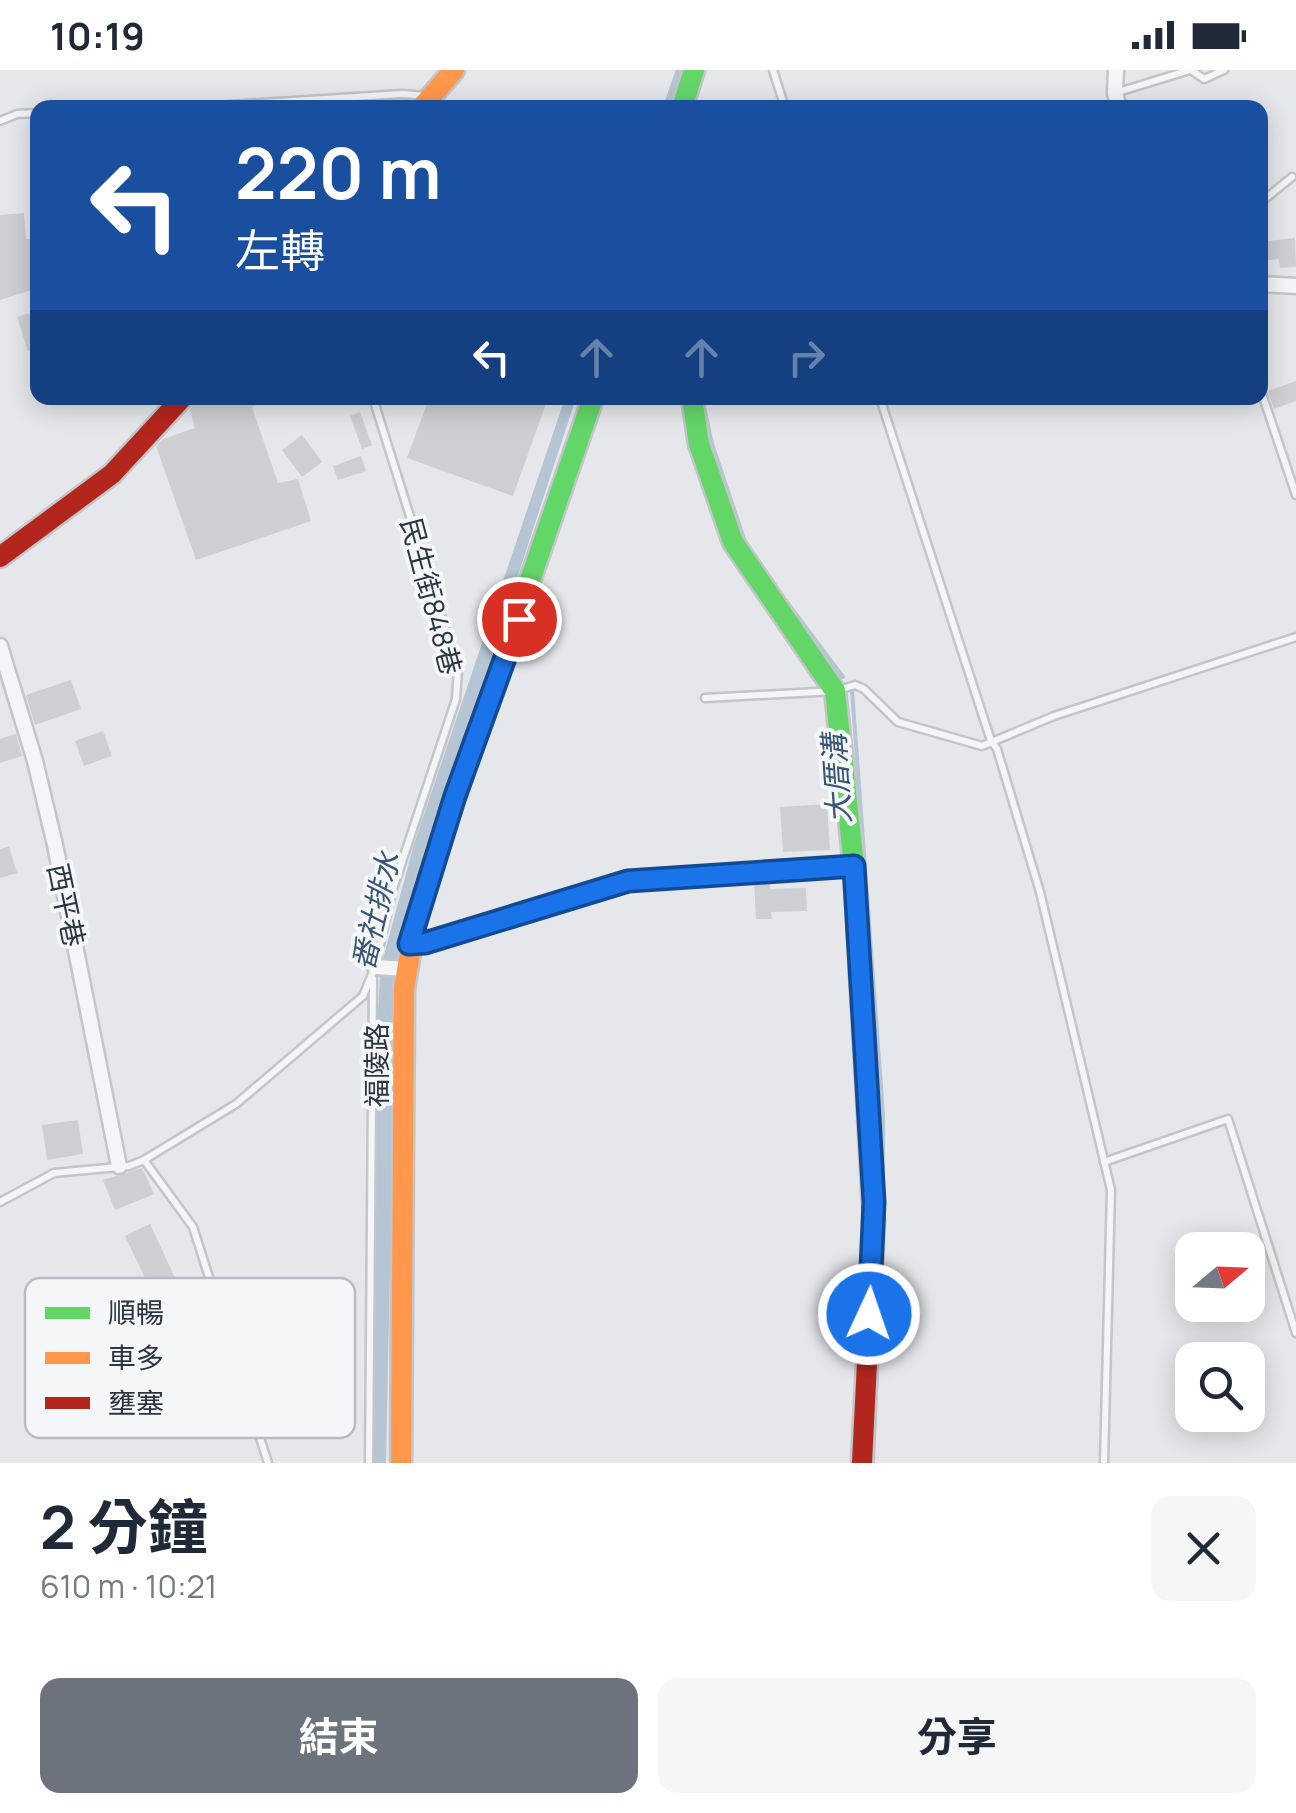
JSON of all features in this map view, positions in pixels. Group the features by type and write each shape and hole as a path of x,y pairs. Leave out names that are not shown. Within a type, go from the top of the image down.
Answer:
{"street":[{"path":"428,100 454,70"},
{"path":"685,100 694,70"},
{"path":"1116,70 1117,100"},
{"path":"1268,284 1296,286"},
{"path":"0,557 112,474 176,405"},
{"name":"福陵路","path":"401,1463 409,944 455,796 545,548 591,405"},
{"path":"693,405 699,444 733,542 835,691 854,866 874,1202 862,1463"},
{"name":"西平巷","path":"0,646 43,794 120,1166"},
{"path":"374,970 406,969"}],"lane":[{"path":"773,70 782,100"},
{"path":"1117,100 1190,70 1204,79 1224,70"},
{"path":"309,100 402,94 420,100"},
{"path":"0,121 30,113"},
{"path":"1268,196 1292,177"},
{"name":"民生街848巷","path":"374,970 392,892 456,700 458,670 375,405"},
{"path":"882,405 991,742 997,749 1040,892 1110,1190 1104,1463"},
{"path":"1266,405 1296,495"},
{"path":"706,698 835,691 855,686 898,722 982,746 1054,716 1296,637"},
{"path":"409,944 425,943 628,881 854,866"},
{"path":"0,1202 54,1173 144,1160 236,1104 364,996 374,970"},
{"path":"369,1463 374,970"},
{"path":"1104,1162 1228,1120 1296,1333"},
{"path":"144,1160 193,1227 209,1278"},
{"path":"260,1438 268,1463"}],"water":[{"path":"563,405 574,405 396,960 383,959 414,844"},
{"path":"380,976 396,977 386,1463 373,1463 373,1101"}],"building":[{"path":"24,213 26,239 30,239 30,291 0,300 0,215"},
{"path":"1295,238 1296,267 1280,268 1279,259 1268,260 1268,241"},
{"path":"29,313 30,350 28,351 17,317"},
{"path":"1296,381 1296,401 1274,409 1268,391"},
{"path":"192,405 256,405 252,407 278,483 298,479 311,521 196,560 156,446 163,439 195,428"},
{"path":"426,405 546,405 513,496 407,458"},
{"path":"360,412 372,445 362,449 350,416"},
{"path":"302,435 322,462 302,477 282,450"},
{"path":"361,456 366,471 338,480 333,466"},
{"path":"71,680 81,709 35,725 26,695"},
{"path":"103,731 112,756 84,766 75,741"},
{"path":"16,734 22,756 0,763 0,739"},
{"path":"827,804 830,850 783,852 780,807"},
{"path":"9,846 17,873 0,878 0,849"},
{"path":"770,880 770,889 806,888 807,911 771,912 772,919 756,919 754,881"},
{"path":"78,1120 83,1154 47,1160 42,1125"},
{"path":"142,1168 154,1194 115,1210 103,1180"},
{"path":"150,1224 175,1278 145,1278 125,1236"}],"waterway":[{"name":"番社排水","path":"673,100 683,70"},
{"name":"大厝溝","path":"704,405 712,444 746,545"},
{"name":"大厝溝","path":"786,601 843,677"},
{"name":"大厝溝","path":"852,690 883,1114 883,1178"},
{"name":"大厝溝","path":"873,1463 880,1293"}],"traffic: fast":[{"path":"685,100 694,70"},
{"path":"426,881 591,405"},
{"path":"693,405 699,444 733,542 835,691 854,866 874,1222"}],"traffic: slow":[{"path":"428,100 454,70"},
{"path":"401,1463 404,989 426,881"}],"traffic: jam":[{"path":"0,557 112,474 176,405"},
{"path":"862,1463 874,1222"}],"route":[{"path":"519,619 455,796 409,944 425,943 628,881 854,866 874,1202 869,1314"}]}
